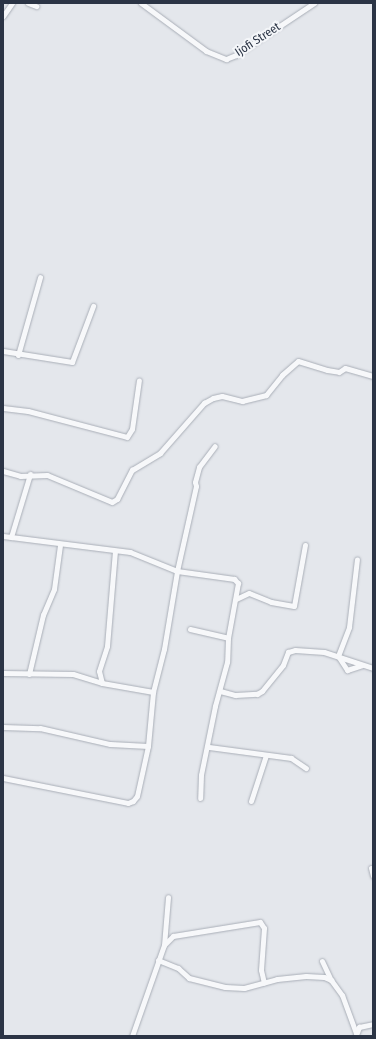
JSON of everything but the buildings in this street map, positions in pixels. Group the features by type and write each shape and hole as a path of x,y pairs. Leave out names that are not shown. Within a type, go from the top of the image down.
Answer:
{"street":[{"path":"3,16 12,3"},
{"path":"28,3 36,6"},
{"name":"Ijofi Street","path":"141,3 206,51 226,59 236,55 314,3"},
{"path":"18,355 40,278"},
{"path":"3,351 18,355 72,362 92,306"},
{"path":"3,471 20,476 30,474 47,475 112,502 117,499 132,470 160,453 204,403 213,398 222,396 242,401 266,395 282,375 298,361 327,370 339,372 345,368 373,376"},
{"path":"3,408 28,411 127,437 132,429 139,380"},
{"path":"3,778 128,803 134,801 140,788 148,746 153,692 164,650 176,571 199,467 215,446"},
{"path":"11,537 30,474"},
{"path":"3,536 60,545 130,552 176,571 234,579 239,585 228,638 227,662 209,747 201,775 200,798"},
{"path":"29,674 43,615 54,589 60,545"},
{"path":"236,599 249,593 271,602 294,606 305,545"},
{"path":"102,684 99,671 106,646 115,550"},
{"path":"338,656 349,627 358,559"},
{"path":"190,628 228,638"},
{"path":"220,691 235,694 257,694 262,691 283,666 288,652 295,650 338,656 373,668"},
{"path":"338,656 346,670 362,665"},
{"path":"3,673 73,674 102,684 153,692"},
{"path":"3,727 40,728 110,744 148,746"},
{"path":"209,747 291,758 306,768"},
{"path":"252,801 266,755"},
{"path":"371,868 373,876"},
{"path":"132,1036 164,945 168,897"},
{"path":"164,945 173,936 260,922 264,928 261,970 264,983"},
{"path":"158,960 178,968 189,978 208,985 244,988 306,976 330,980"},
{"path":"322,961 330,980 342,995 356,1034"},
{"path":"356,1034 359,1027 373,1024"}]}
